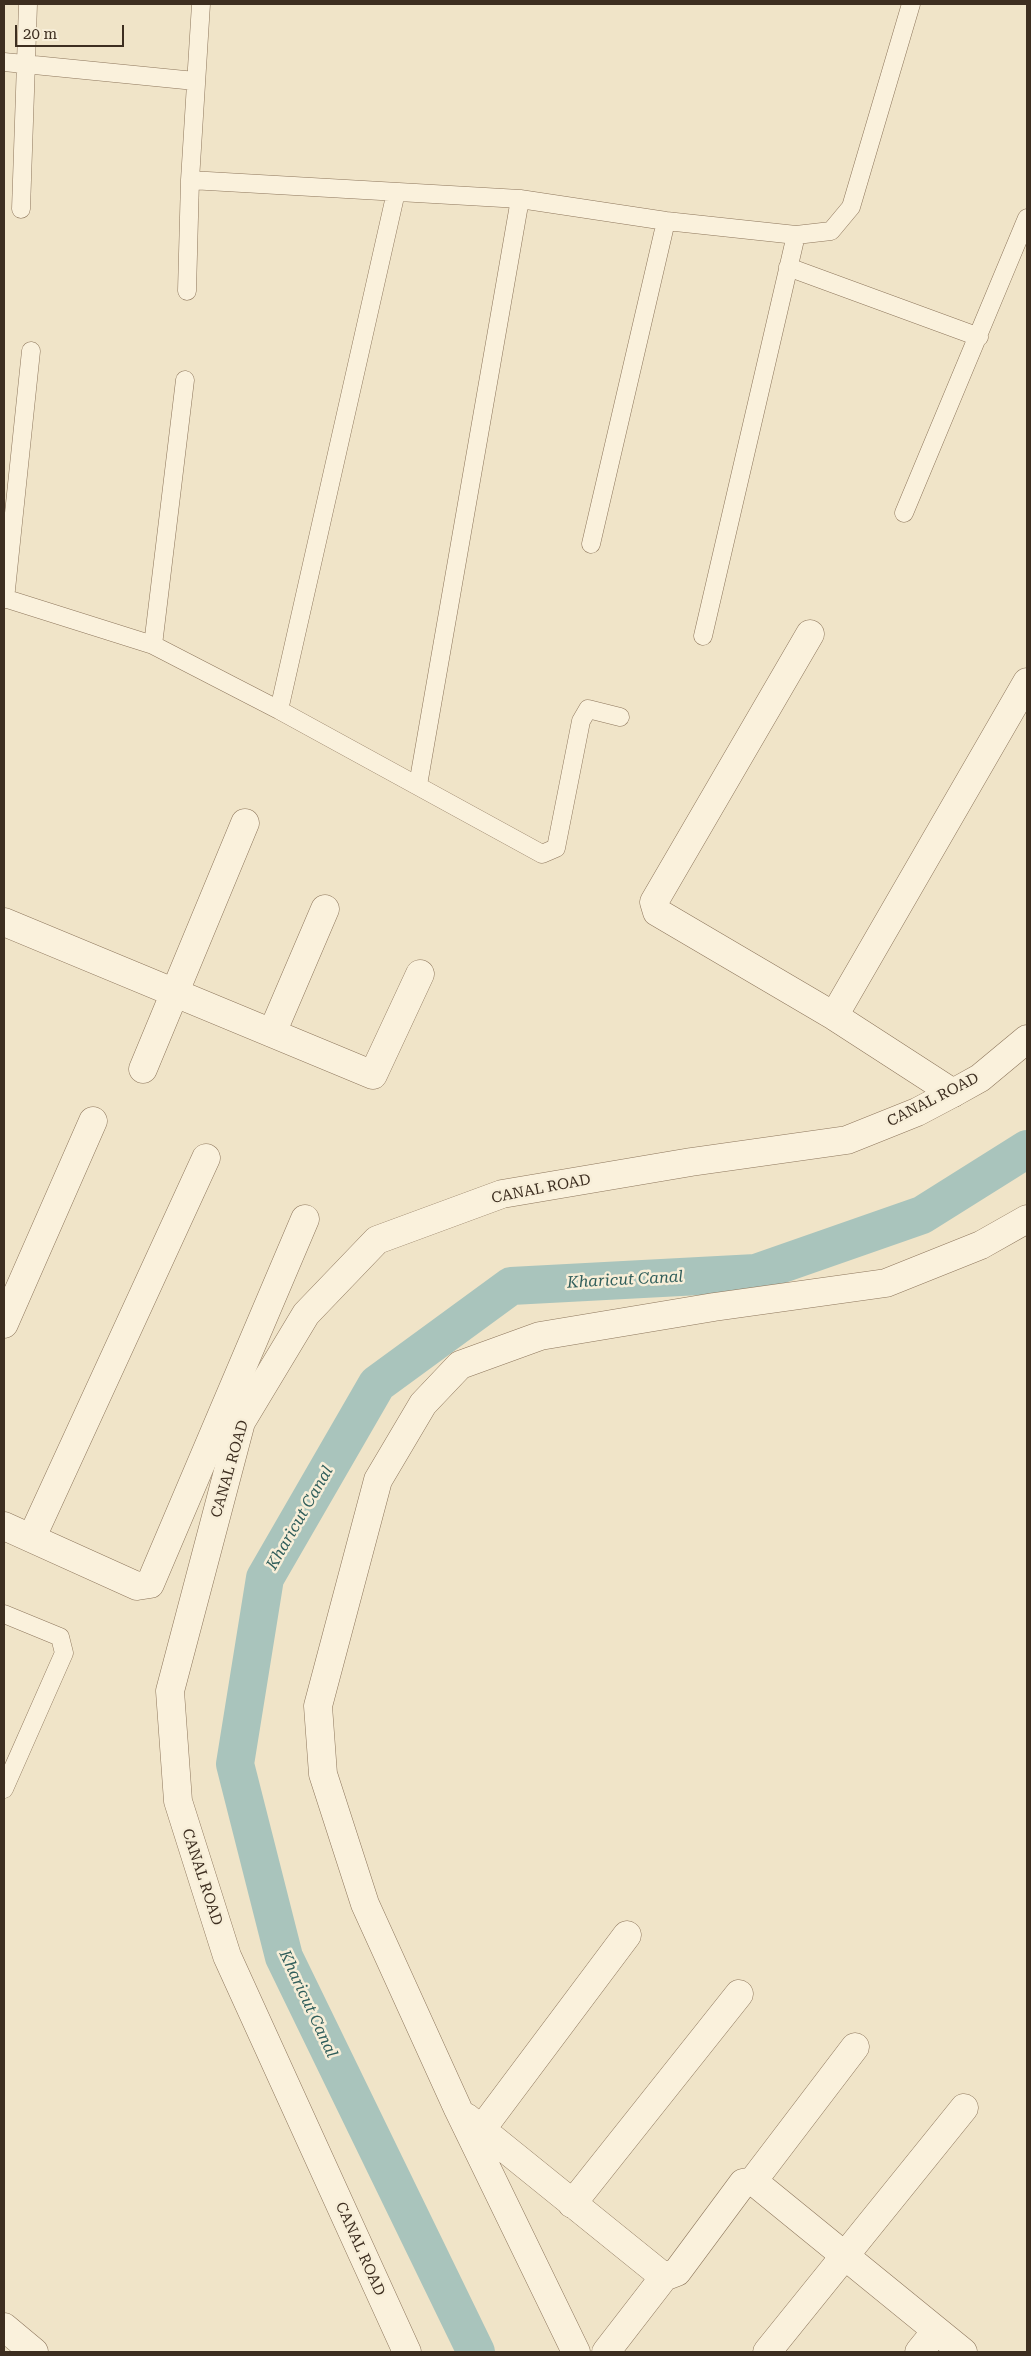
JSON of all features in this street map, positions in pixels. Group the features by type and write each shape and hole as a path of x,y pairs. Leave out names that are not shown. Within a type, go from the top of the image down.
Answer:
{"street":[{"path":"810,634 654,902 657,912 834,1016 953,1093"},
{"path":"834,1016 1027,682"},
{"path":"142,1069 245,823"},
{"path":"272,1033 325,909"},
{"path":"4,922 373,1075 420,974"},
{"name":"CANAL ROAD","path":"407,2352 227,1956 178,1801 170,1691 240,1422 306,1314 376,1240 502,1194 691,1162 847,1140 917,1112 980,1078 1027,1039"},
{"path":"4,1324 93,1121"},
{"path":"32,1537 206,1158"},
{"path":"4,1526 138,1586 150,1584 305,1219"},
{"path":"576,2352 458,2109 365,1904 323,1774 318,1706 378,1480 424,1404 460,1365 540,1336 714,1307 886,1283 981,1245 1027,1219"},
{"path":"481,2130 627,1935"},
{"path":"572,2204 739,1994"},
{"path":"606,2352 664,2277 677,2272 744,2184 753,2181 855,2046"},
{"path":"767,2352 964,2108"},
{"path":"458,2109 481,2130 664,2277"},
{"path":"753,2181 963,2352"},
{"path":"4,2327 34,2352"},
{"path":"920,2352 936,2331"}],"lane":[{"path":"21,209 28,4"},
{"path":"187,291 190,180 201,4"},
{"path":"190,180 520,199 666,220 796,235 831,231 851,207 911,4"},
{"path":"4,62 195,81"},
{"path":"279,710 396,192"},
{"path":"418,785 520,199"},
{"path":"904,512 979,337 1027,218"},
{"path":"591,544 666,220"},
{"path":"704,636 796,235"},
{"path":"788,267 979,337"},
{"path":"30,352 4,598 154,645 279,710 542,854 556,848 581,721 588,709 620,717"},
{"path":"154,645 185,380"},
{"path":"4,1614 60,1637 64,1653 4,1789"}],"waterway":[{"name":"Kharicut Canal","path":"476,2352 284,1957 235,1764 265,1578 377,1384 511,1286 756,1273 922,1215 1027,1149"}]}
